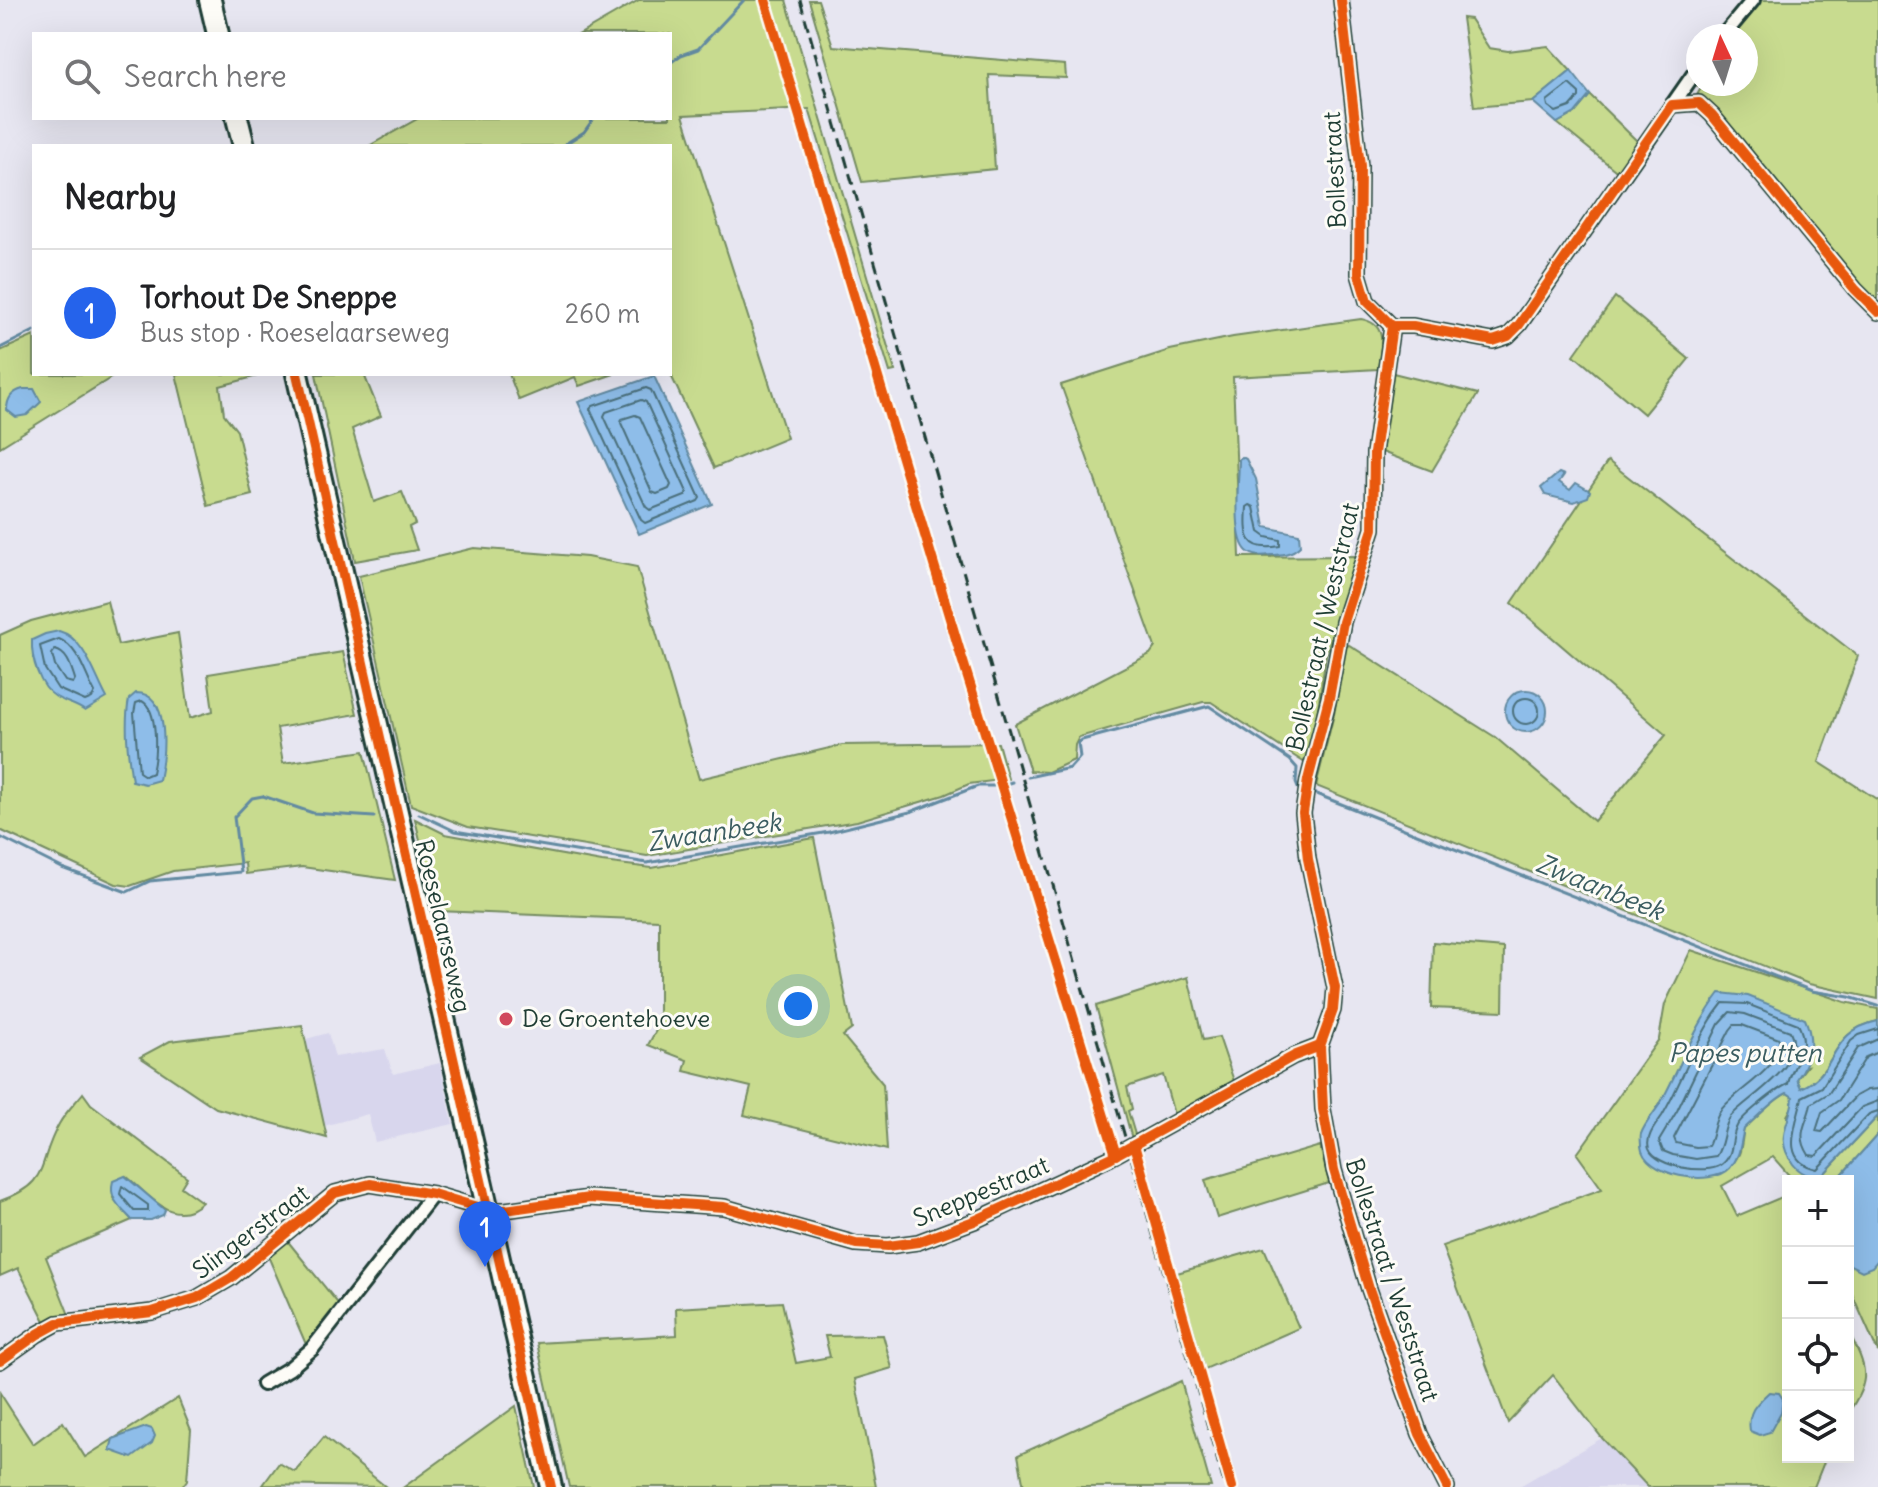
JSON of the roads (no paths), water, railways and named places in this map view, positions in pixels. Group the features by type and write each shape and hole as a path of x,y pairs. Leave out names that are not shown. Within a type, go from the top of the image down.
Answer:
{"main road":[{"path":"210,0 218,32"},
{"path":"238,120 244,144"},
{"name":"Roeselaarseweg","path":"297,376 551,1487"}],"street":[{"name":"Bollestraat","path":"1341,0 1360,166 1358,259 1361,288 1375,311 1392,326"},
{"path":"1733,24 1753,0"},
{"path":"1392,326 1413,326 1493,341 1508,336 1519,325 1686,85"},
{"path":"1672,105 1699,103 1712,115 1855,289 1878,312"},
{"name":"Bollestraat / Weststraat","path":"1392,326 1374,453 1373,529 1340,634 1303,813 1308,859 1335,988 1333,1010 1320,1046 1323,1109 1334,1170 1348,1226 1420,1434 1447,1487"},
{"name":"Sneppestraat","path":"487,1210 589,1198 653,1201 724,1207 856,1244 888,1246 918,1242 974,1221 1110,1158 1294,1056 1320,1046"},
{"name":"Slingerstraat","path":"0,1361 58,1323 152,1312 197,1298 231,1278 335,1193 351,1187 370,1184 393,1186 487,1210"},
{"path":"263,1384 290,1368 312,1349 433,1194"}],"water":[{"path":"1571,71 1590,95 1575,113 1557,123 1533,102"},
{"path":"654,376 712,504 639,534 578,402"},
{"path":"23,389 34,389 41,402 27,415 16,417 7,410 8,402 13,394"},
{"path":"1242,457 1256,479 1265,527 1299,534 1300,546 1294,551 1259,556 1247,551 1242,544 1237,508 1239,459"},
{"path":"1559,473 1564,475 1559,482 1570,490 1576,483 1590,491 1588,497 1574,502 1545,495 1541,488"},
{"path":"59,631 76,641 107,698 85,711 50,692 37,672 32,640"},
{"path":"1526,690 1541,696 1547,711 1541,726 1526,732 1511,726 1505,711 1511,696"},
{"path":"136,693 148,696 155,703 163,728 159,780 145,784 132,781 128,750 129,699"},
{"name":"Papes putten","path":"1720,993 1748,996 1805,1019 1811,1043 1806,1065 1797,1079 1801,1088 1822,1072 1850,1034 1861,1026 1878,1021 1878,1116 1823,1175 1802,1172 1787,1154 1784,1138 1793,1097 1787,1093 1744,1129 1736,1159 1721,1174 1694,1178 1653,1165 1641,1146 1641,1135"},
{"path":"1878,1134 1878,1260 1862,1271 1854,1267 1854,1175 1841,1175"},
{"path":"125,1176 165,1210 163,1215 151,1220 132,1220 116,1203 112,1193 113,1181"},
{"path":"1769,1392 1779,1393 1782,1398 1781,1412 1770,1432 1760,1435 1750,1431 1751,1413"},
{"path":"146,1427 152,1429 155,1436 152,1443 132,1458 110,1450 113,1439"}],"waterway":[{"path":"672,62 698,49 744,0"},
{"path":"565,144 584,132 593,120"},
{"path":"0,348 32,332"},
{"name":"Zwaanbeek","path":"1028,777 1070,768 1080,757 1078,743 1082,740 1209,706 1290,760 1297,768 1298,788"},
{"name":"Zwaanbeek","path":"419,814 455,831 647,863 829,832 910,812 978,786 999,786 1012,782"},
{"name":"Zwaanbeek","path":"1311,792 1812,991 1878,1006"},
{"name":"Zwaanbeek","path":"0,837 62,868 127,892 150,881 241,872 234,817 252,798 263,796 313,813 374,817"}],"railway":[{"path":"800,0 1225,1487"}],"place":[{"name":"De Groentehoeve","path":"506,1019"},
{"name":"Torhout De Sneppe","path":"485,1267"}]}
